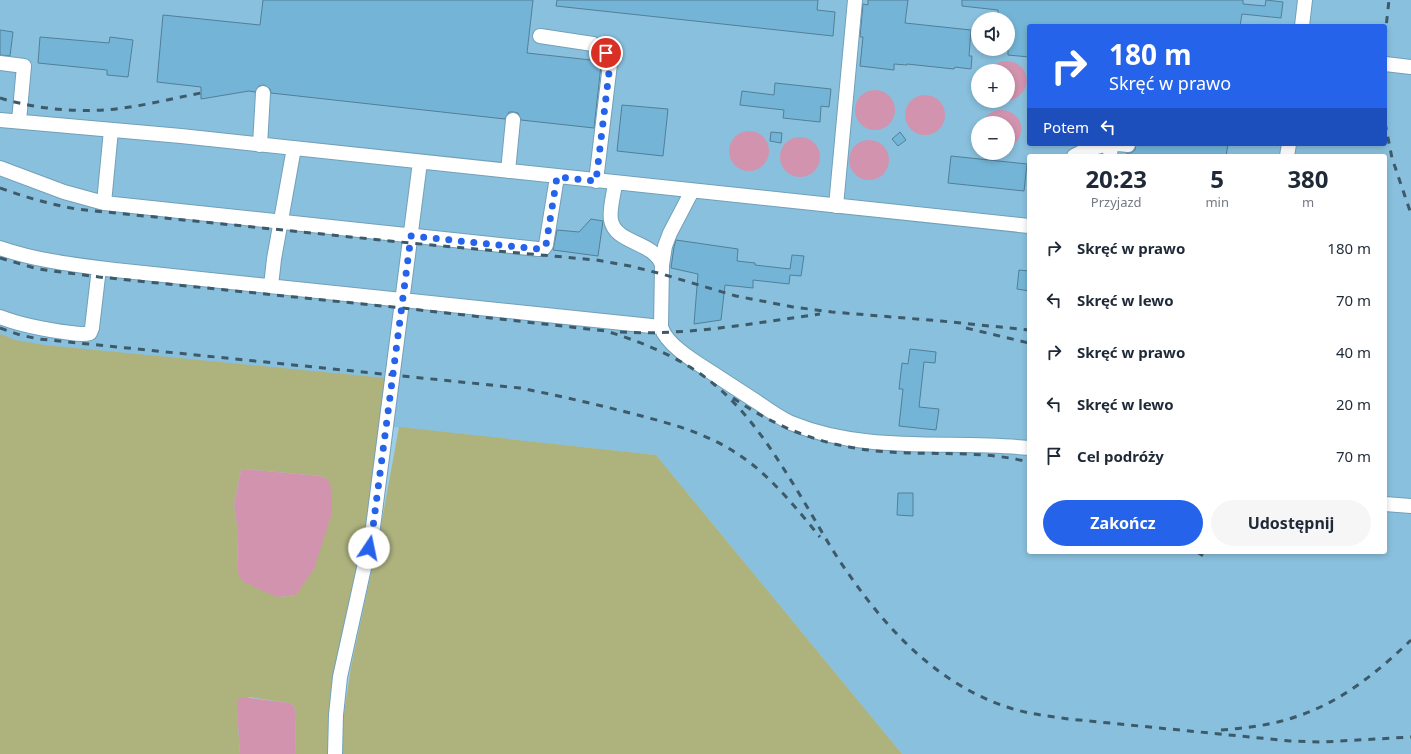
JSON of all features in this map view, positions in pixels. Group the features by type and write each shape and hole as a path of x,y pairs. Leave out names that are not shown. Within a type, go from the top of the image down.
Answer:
{"lane":[{"path":"836,206 855,0"},
{"path":"1302,24 1305,0"},
{"path":"540,36 593,44 606,53 609,58 610,64 596,181"},
{"path":"0,63 24,66 19,121"},
{"path":"1387,64 1411,67"},
{"path":"260,145 263,93"},
{"path":"0,120 294,148 1027,226"},
{"path":"508,171 513,120"},
{"path":"104,203 111,130"},
{"path":"1078,154 1101,146"},
{"path":"271,286 274,260 294,148"},
{"path":"335,754 336,715 340,677 373,527 420,162"},
{"path":"0,168 64,192 104,203 538,249 543,248 546,245 557,177"},
{"path":"615,183 610,216 614,229 620,235 651,251 659,258 662,265"},
{"path":"692,191 670,233 665,246 662,265 661,327 662,333 692,360 780,418 832,436 878,442 1004,445 1027,448"},
{"path":"0,248 41,260 99,268 661,327"},
{"path":"0,318 36,328 59,332 90,333 92,328 99,268"},
{"path":"1387,504 1411,506"}],"shaded area":[{"path":"0,0 1411,0 1411,754 902,754 656,455 0,385"},
{"path":"1004,61 1013,62 1020,66 1025,72 1027,78 1026,85 1023,92 1017,98 1015,99 1015,64 996,64"},
{"path":"871,90 879,90 886,93 892,99 895,110 892,121 886,127 879,130 871,130 864,127 858,121 855,114 855,106 858,99 864,93"},
{"path":"921,95 929,95 936,98 942,104 945,115 942,126 936,132 929,135 921,135 914,132 908,126 905,119 905,111 908,104 914,98"},
{"path":"998,110 1007,111 1013,114 1018,118 1021,124 1021,130 1020,137 1016,143 1015,144 1015,116 987,116"},
{"path":"745,131 753,131 760,134 766,140 769,151 766,162 760,168 753,171 745,171 738,168 732,162 729,155 729,147 732,140 738,134"},
{"path":"796,137 804,137 811,140 817,146 820,157 817,168 811,174 804,177 796,177 789,174 783,168 780,161 780,153 783,146 789,140"},
{"path":"865,140 873,140 880,143 886,149 889,160 886,171 880,177 873,180 865,180 858,177 852,171 849,164 849,156 852,149 858,143"},
{"path":"244,469 320,476 327,479 330,483 332,513 314,569 296,595 279,597 265,592 242,581 238,573 237,524 234,505 241,470"},
{"path":"242,697 289,703 293,705 296,711 295,754 240,754 237,709 238,700"}],"green space":[{"path":"0,334 16,340 44,345 385,378 382,426 364,543 351,592 336,666 329,754 295,754 296,711 293,705 249,697 237,709 240,754 0,754","holes":["244,469 320,476 327,479 296,595 279,597 238,573 237,524 234,505 241,470"]},
{"path":"399,427 656,455 902,754 342,754 343,720 351,667 380,531"}],"building":[{"path":"263,0 533,0 527,53 600,61 601,65 594,128 521,120 518,113 514,112 509,112 505,119 271,93 270,89 264,85 259,86 255,92 249,91 201,99 201,87 157,82 163,15 260,25"},
{"path":"557,0 818,0 817,10 835,12 833,36 556,6"},
{"path":"868,0 908,0 905,23 971,30 969,56 972,56 971,69 955,67 954,69 907,64 894,64 894,70 860,66 863,37 860,37 863,4 868,5"},
{"path":"962,0 1243,0 1243,4 1265,6 1266,0 1283,2 1281,18 1242,14 1240,24 1027,24 1027,57 1015,56 1015,12 998,12 998,10 962,6"},
{"path":"0,30 13,32 10,56 0,55"},
{"path":"40,37 109,43 110,37 133,40 128,77 107,75 107,70 38,63"},
{"path":"775,83 831,89 829,107 821,106 820,122 783,118 784,110 740,105 742,91 774,95"},
{"path":"622,105 668,109 663,156 617,151"},
{"path":"771,132 782,133 781,143 770,141"},
{"path":"900,132 906,140 898,146 892,139"},
{"path":"1136,146 1228,146 1226,154 1127,154 1135,150"},
{"path":"951,156 971,158 971,160 989,160 1027,164 1024,191 948,183"},
{"path":"591,219 603,221 598,256 553,250 557,230 579,232"},
{"path":"676,240 738,249 737,261 755,263 755,265 790,269 792,255 804,256 801,276 790,275 789,284 753,280 753,288 725,285 721,320 694,324 698,274 671,268"},
{"path":"1019,270 1027,271 1027,291 1017,289"},
{"path":"910,349 936,352 935,363 924,362 919,407 939,409 936,430 899,426 903,389 899,389 902,363 908,364"},
{"path":"898,493 913,493 913,516 897,515"}],"railway":[{"path":"1386,24 1389,0"},
{"path":"0,98 38,107 64,110 104,110 152,103 201,93"},
{"path":"1387,133 1392,158 1411,214"},
{"path":"0,188 37,200 76,209 410,243 596,260 662,274 736,296 793,307 1027,330"},
{"path":"0,258 38,269 99,277 402,308 606,331 621,336 664,353 690,367 715,385 728,397 740,409 772,451 841,564 880,615 898,635 937,670 959,685 982,697 1007,707 1045,716 1290,741 1323,742 1411,737"},
{"path":"620,332 645,333 720,328 820,314"},
{"path":"0,328 20,335 39,339 520,388 626,412 670,424 699,434 739,455 772,482 820,537"},
{"path":"966,328 1027,343"},
{"path":"733,398 754,411 795,432 838,445 884,452 984,455 1027,462"},
{"path":"1200,554 1207,558"},
{"path":"1221,730 1270,724 1289,719 1329,703 1373,674 1411,640"}],"route":[{"path":"369,548 411,236 538,249 543,248 546,245 557,177 596,181 610,64 606,53"}]}
